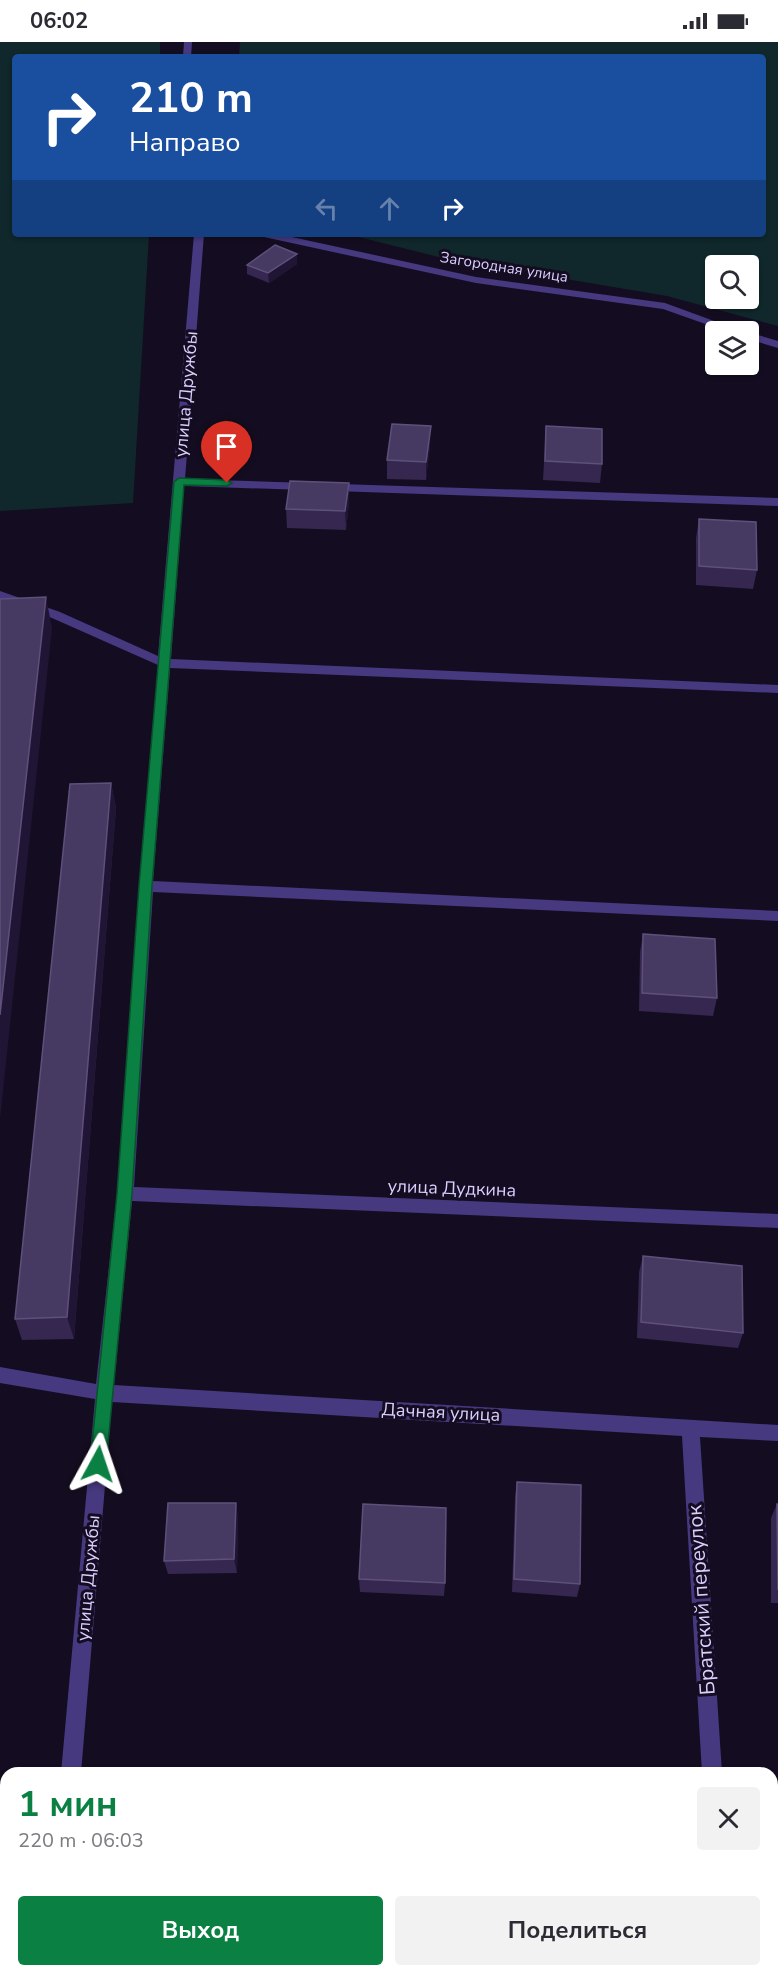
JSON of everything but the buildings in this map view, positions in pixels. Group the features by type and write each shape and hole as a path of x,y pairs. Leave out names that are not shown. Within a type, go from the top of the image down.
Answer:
{"street":[{"name":"улица Дружбы","path":"72,1767 104,1393 125,1194 146,886 199,237"},
{"name":"Загородная улица","path":"278,237 476,280 665,306 708,321"},
{"path":"759,339 778,345"},
{"path":"179,482 778,502"},
{"path":"0,595 56,615 164,663 778,689"},
{"path":"146,886 778,916"},
{"name":"улица Дудкина","path":"125,1194 778,1221"},
{"name":"Дачная улица","path":"0,1375 104,1393 778,1433"},
{"name":"Братский переулок","path":"690,1427 712,1767"}],"green space":[{"path":"0,42 160,42 160,54 12,54 12,237 149,237 133,503 0,511"},
{"path":"240,42 778,42 778,326 715,309 759,309 759,255 705,255 705,306 667,296 447,259 359,237 766,237 766,54 239,54"}],"route":[{"path":"98,1464 125,1194 146,886 179,482 227,483"}]}
